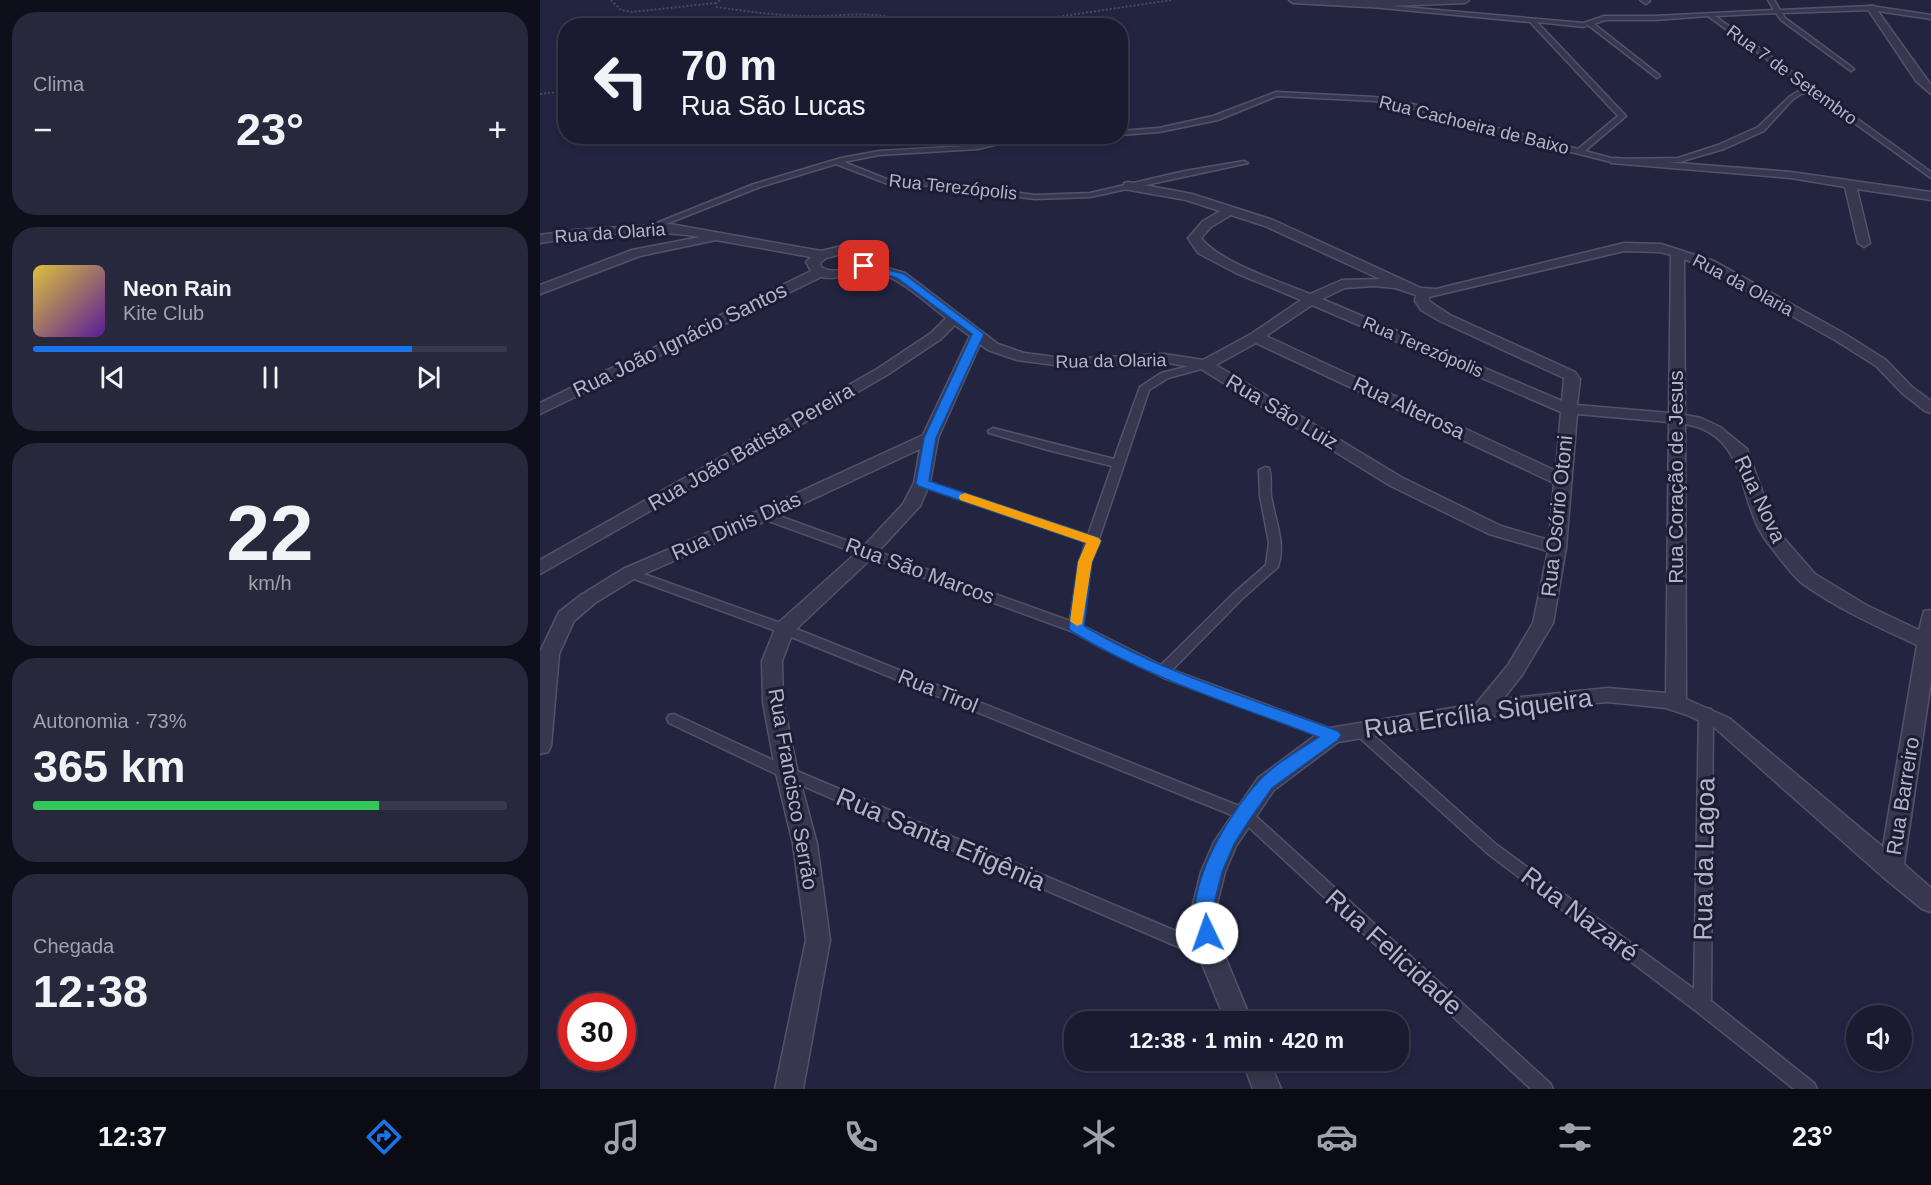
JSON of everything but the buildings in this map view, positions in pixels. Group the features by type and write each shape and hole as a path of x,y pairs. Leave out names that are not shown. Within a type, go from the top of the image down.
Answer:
{"street":[{"path":"1293,0 1366,4 1465,0"},
{"path":"1871,8 1920,80 1931,91"},
{"path":"1616,161 1791,175 1851,186 1931,196"},
{"path":"1128,186 1179,195 1230,210 1309,240 1383,274 1400,286 1423,294"},
{"path":"1851,186 1864,243"},
{"name":"Rua Terezópolis","path":"1230,210 1199,230 1194,238 1203,250 1241,270 1568,409"},
{"name":"Rua da Olaria","path":"540,239 574,234 670,228 821,255"},
{"path":"540,290 637,253 723,237"},
{"name":"Rua da Olaria","path":"1423,294 1436,293 1624,247 1647,246 1678,252 1709,264 1840,337 1881,363 1907,390 1931,408"},
{"path":"838,250 855,250 866,254 868,262 864,266 843,274 820,272 813,266 813,262 821,255 838,250"},
{"name":"Rua Coração de Jesus","path":"1676,703 1678,252"},
{"name":"Rua da Olaria","path":"864,266 900,276 993,347 1022,357 1045,361 1096,362 1164,358 1205,365"},
{"name":"Rua João Ignácio Santos","path":"540,409 820,272"},
{"name":"Rua São Luiz","path":"1400,286 1374,282 1342,284 1312,299 1256,337 1205,365 1404,486 1495,530 1557,548"},
{"name":"Rua Osório Otoni","path":"1423,294 1422,301 1426,307 1444,318 1570,375 1572,388 1568,409 1557,548 1543,623 1515,670 1483,710"},
{"name":"Rua João Batista Pereira","path":"540,568 882,372 936,336 955,317"},
{"path":"930,438 978,334"},
{"name":"Rua Alterosa","path":"1256,337 1562,480"},
{"name":"Rua Nova","path":"1568,409 1676,418 1695,421 1714,430 1741,452 1756,499 1773,537 1808,578 1859,610 1929,643"},
{"name":"Rua Francisco Serrão","path":"789,1089 818,940 805,844 787,773 773,702 772,661 784,629 869,551 911,506 922,483 930,438"},
{"name":"Rua Dinis Dias","path":"540,746 549,654 566,617 588,599 630,573 764,515 930,438"},
{"name":"Rua Barreiro","path":"1891,870 1929,643 1931,616"},
{"name":"Rua Ercília Siqueira","path":"1234,1011 1211,954 1203,912 1213,872 1226,842 1266,784 1332,735 1581,694 1643,697 1676,703 1706,713 1746,743 1891,870 1931,902"},
{"path":"1260,1071 1267,1089"}],"lane":[{"path":"1771,0 1779,13 1851,69"},
{"path":"1366,4 1533,22 1584,25 1604,18 1654,18 1709,14"},
{"name":"Rua 7 de Setembro","path":"1709,14 1871,8 1931,17"},
{"name":"Rua 7 de Setembro","path":"1709,14 1931,176"},
{"path":"1533,22 1622,116 1579,152"},
{"path":"1589,23 1657,76"},
{"name":"Rua Cachoeira de Baixo","path":"1128,132 1159,130 1215,118 1276,94 1374,99 1417,107 1471,124 1616,161 1679,160 1721,147 1761,129 1791,98 1811,90"},
{"path":"648,228 742,190 871,154 951,150 1002,144"},
{"name":"Rua Terezópolis","path":"838,162 888,182 939,184 1035,196 1090,195 1244,163"},
{"path":"1076,628 1082,578 1143,389 1152,381 1169,374 1205,365"},
{"path":"993,431 1120,464"},
{"path":"1163,671 1238,596 1272,567 1275,560 1275,546 1265,497 1264,470"},
{"path":"922,483 1094,541"},
{"name":"Rua São Marcos","path":"764,515 869,551 1076,628 1106,646 1163,671 1332,735"},
{"name":"Rua Tirol","path":"630,573 784,629 1244,814"},
{"name":"Rua da Lagoa","path":"1702,1005 1706,713"},
{"name":"Rua Santa Efigênia","path":"674,719 787,773 1211,954"},
{"name":"Rua Nazaré","path":"1358,730 1492,849 1702,1005 1808,1089"},
{"name":"Rua Felicidade","path":"1244,814 1544,1089"}],"path":[{"path":"611,0 621,10 632,12 716,3 720,0"},
{"path":"1049,18 1172,0"},
{"path":"716,3 717,7 804,16 888,18"},
{"path":"540,94 558,92"}],"slow traffic":[{"path":"965,497 1094,541 1085,562 1077,621"}],"route":[{"path":"864,266 900,276 978,334 930,438 922,483 1094,541 1085,562 1080,586 1076,628 1106,646 1163,671 1332,735 1266,784 1226,842 1213,872 1203,912 1207,933"}]}
